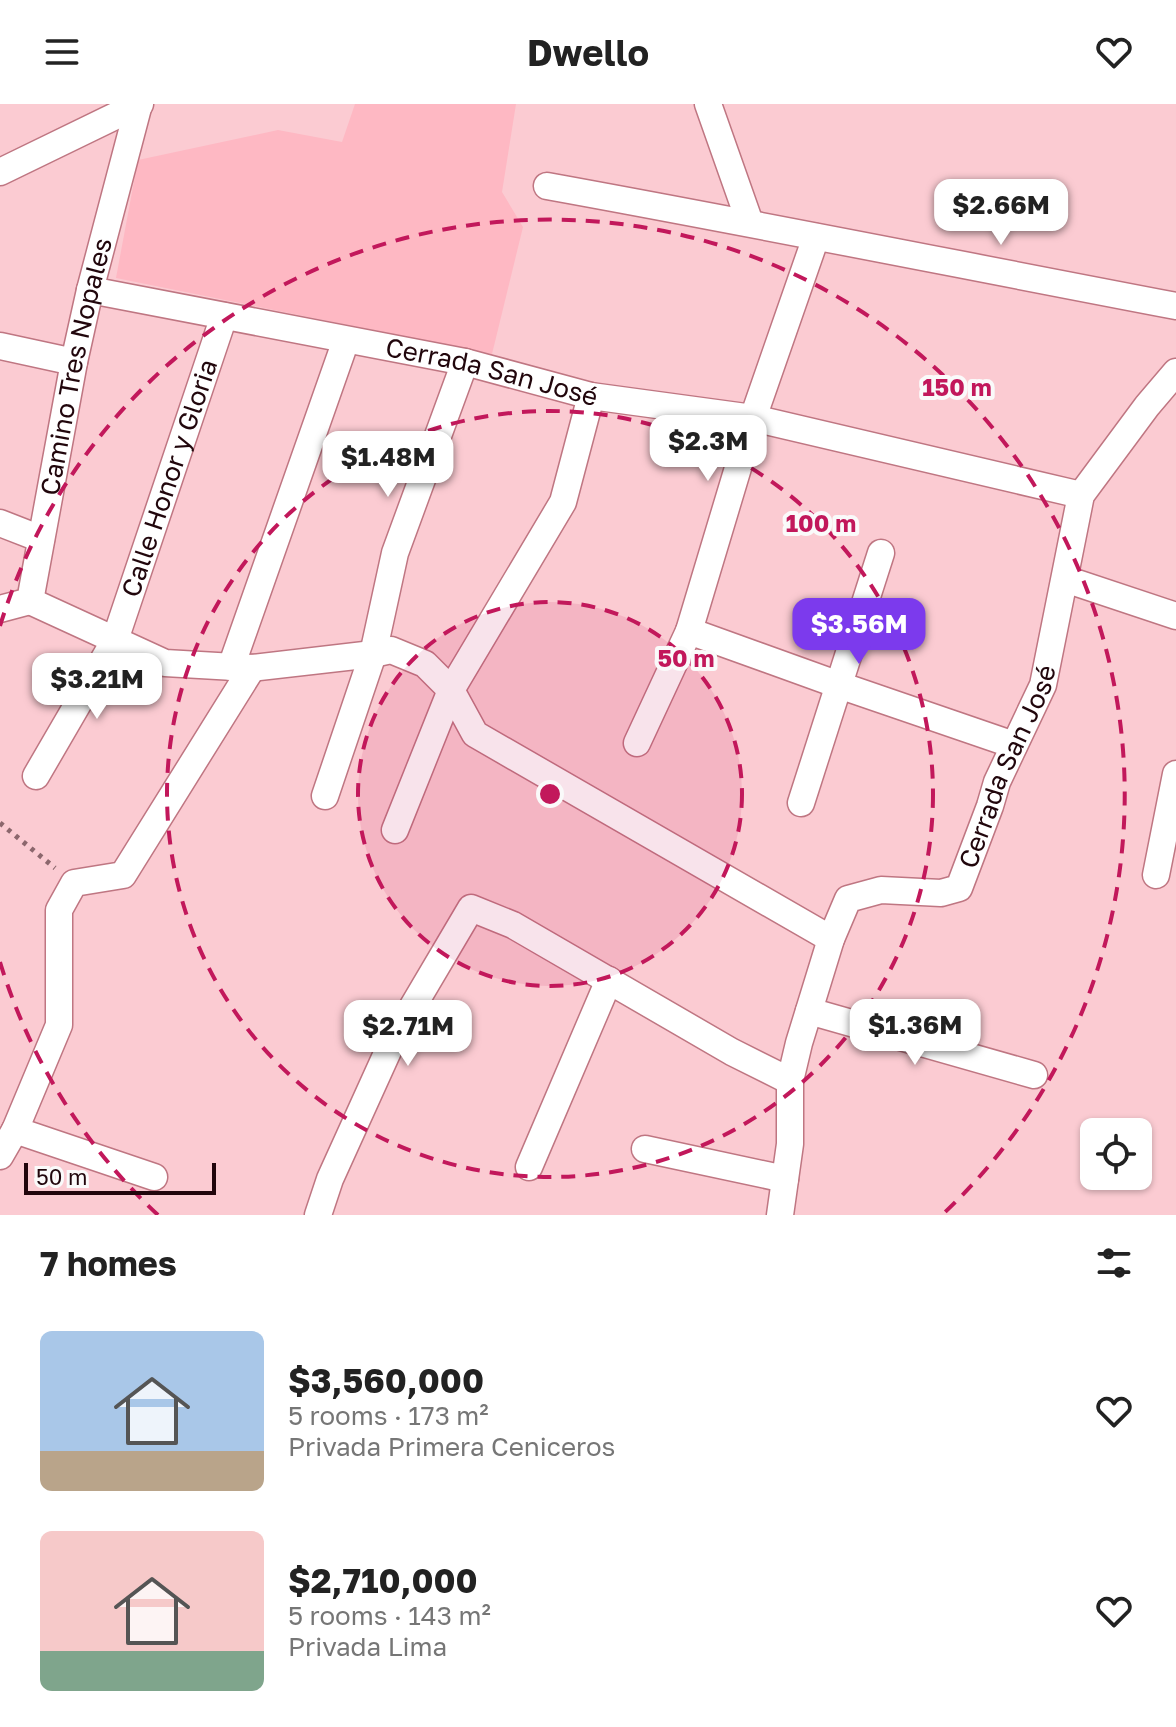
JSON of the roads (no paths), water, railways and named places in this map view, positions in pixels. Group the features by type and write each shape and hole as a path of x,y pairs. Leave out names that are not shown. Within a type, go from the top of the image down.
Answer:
{"street":[{"path":"0,171 100,112 140,104"},
{"name":"Camino Tres Nopales","path":"30,601 74,362 140,104"},
{"path":"708,104 750,223"},
{"path":"547,186 1176,306"},
{"path":"637,743 689,631 753,418 816,237"},
{"name":"Cerrada San José","path":"90,290 465,362 591,396 753,418 1081,495"},
{"name":"Calle Honor y Gloria","path":"36,776 115,640 224,316"},
{"path":"0,1156 15,1130 59,1025 59,910 74,883 123,875 242,667 346,340"},
{"path":"0,346 74,362"},
{"path":"325,796 373,654 395,553 465,362"},
{"name":"Cerrada San José","path":"780,1215 790,1144 790,1081 831,939 848,899 881,890 941,893 959,888 997,782 1043,685 1081,495 1176,372"},
{"path":"395,830 451,690 563,502 591,396"},
{"path":"0,523 41,539"},
{"path":"801,803 881,553"},
{"path":"1065,579 1176,616"},
{"path":"0,609 30,601 165,663 242,667 391,650 425,664 451,690 475,734 831,939"},
{"path":"689,631 1014,745"},
{"path":"1156,875 1176,774"},
{"path":"318,1215 330,1179 393,1040 471,908 513,925 732,1052 790,1081"},
{"path":"529,1167 609,980"},
{"path":"809,1011 1034,1075"},
{"path":"15,1130 154,1177"},
{"path":"645,1149 785,1179"}]}
